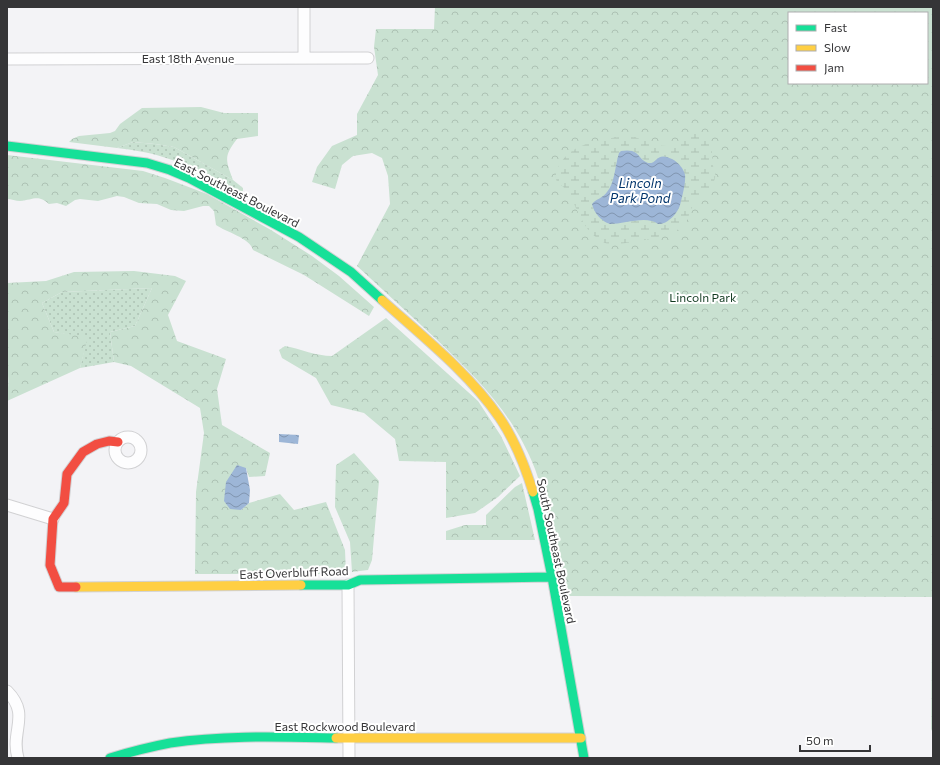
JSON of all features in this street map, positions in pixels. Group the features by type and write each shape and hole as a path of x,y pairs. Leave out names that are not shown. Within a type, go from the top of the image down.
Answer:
{"street":[{"path":"304,7 304,58"},
{"name":"East 18th Avenue","path":"7,59 368,58"},
{"name":"East Southeast Boulevard","path":"7,146 147,163 170,170 189,178 299,237 351,272"},
{"name":"South Southeast Boulevard","path":"351,272 452,364 485,398 500,418 518,450 527,472 538,510 552,577 584,758"},
{"path":"7,505 53,519 64,503 68,474 83,452 97,444 109,441 118,442"},
{"name":"East Overbluff Road","path":"53,519 50,565 59,587 348,585 360,580 552,577"},
{"path":"348,585 349,758"},
{"path":"7,691 17,702 19,712 16,746 18,758"},
{"name":"East Rockwood Boulevard","path":"110,758 125,753 180,741 236,737 581,738"}],"green space":[{"name":"Lincoln Park","path":"435,7 933,7 933,727 931,731 932,597 562,596 551,531 540,484 526,449 505,413 465,367 357,266 390,204 388,176 382,158 372,153 353,156 342,165 335,189 312,182 317,167 332,146 357,135 357,114 378,75 374,47 376,29 434,29"},
{"path":"201,107 224,113 258,113 258,136 237,139 229,150 227,163 233,180 174,147 133,142 117,148 69,142 79,136 110,133 115,131 120,124 142,108"},
{"path":"702,133 706,136 710,143 715,172 714,182 710,188 698,198 685,224 673,232 621,244 604,243 590,232 580,217 568,193 557,182 557,172 565,157 574,149 579,147 606,139 621,137 633,137 664,146 669,146 676,144 693,134","holes":["621,151 635,152 649,163 655,161 659,157 684,184 680,203 674,214 665,222 658,224 652,221 638,220 609,224 601,220 598,216 592,206 593,202 606,193 610,187 619,153"]},
{"path":"133,142 174,147 233,180 243,188 243,191 241,194 173,160 146,152 117,148"},
{"path":"7,155 143,171 207,194 271,230 312,256 339,276 374,307 369,316 304,275 253,250 251,246 243,239 216,225 214,211 209,206 184,211 171,210 157,204 139,203 117,196 98,201 80,199 75,200 66,206 57,203 49,204 38,198 20,201 7,199"},
{"path":"134,271 175,276 186,281 168,315 177,341 226,359 217,389 222,425 270,453 265,476 249,477 246,468 241,510 249,503 280,494 294,510 326,502 345,550 346,574 195,574 196,492 204,433 200,408 131,366 114,362 110,332 135,326 152,288 62,292 42,303 54,332 88,337 80,368 7,401 7,283 46,281 74,272"},
{"path":"152,288 135,326 110,332 114,362 80,368 87,338 54,332 42,303 62,292"},
{"path":"386,318 478,401 501,436 520,476 498,497 475,513 446,518 446,462 399,461 395,439 364,413 331,405 316,378 282,358 279,350 285,346 314,354 332,356"},
{"path":"354,453 379,481 372,560 368,570 352,572 350,542 335,507 336,465"},
{"path":"522,483 535,540 446,540 446,531 465,525 486,525 486,515 515,487"}],"water":[{"name":"Lincoln Park Pond","path":"621,151 633,151 648,163 654,162 663,156 667,157 674,160 682,168 685,178 681,202 672,218 665,223 658,224 653,221 642,220 610,224 601,219 596,213 592,204 604,196 610,188 619,153"},
{"path":"279,434 299,435 298,444 279,442"},
{"path":"237,465 246,468 250,490 249,503 241,510 230,509 224,501 226,482"}],"traffic: fast":[{"path":"7,146 147,163 170,170 189,178 299,237 351,272 382,300"},
{"path":"533,492 552,577 584,758"},
{"path":"301,585 348,585 360,580 552,577"},
{"path":"110,758 155,746 191,740 253,737 336,738"}],"traffic: slow":[{"path":"382,300 459,370 487,401 505,426 515,444 533,492"},
{"path":"76,587 301,585"},
{"path":"336,738 581,738"}],"traffic: jam":[{"path":"76,587 59,587 50,565 53,519 64,503 67,474 83,452 97,444 109,441 118,442"}]}
